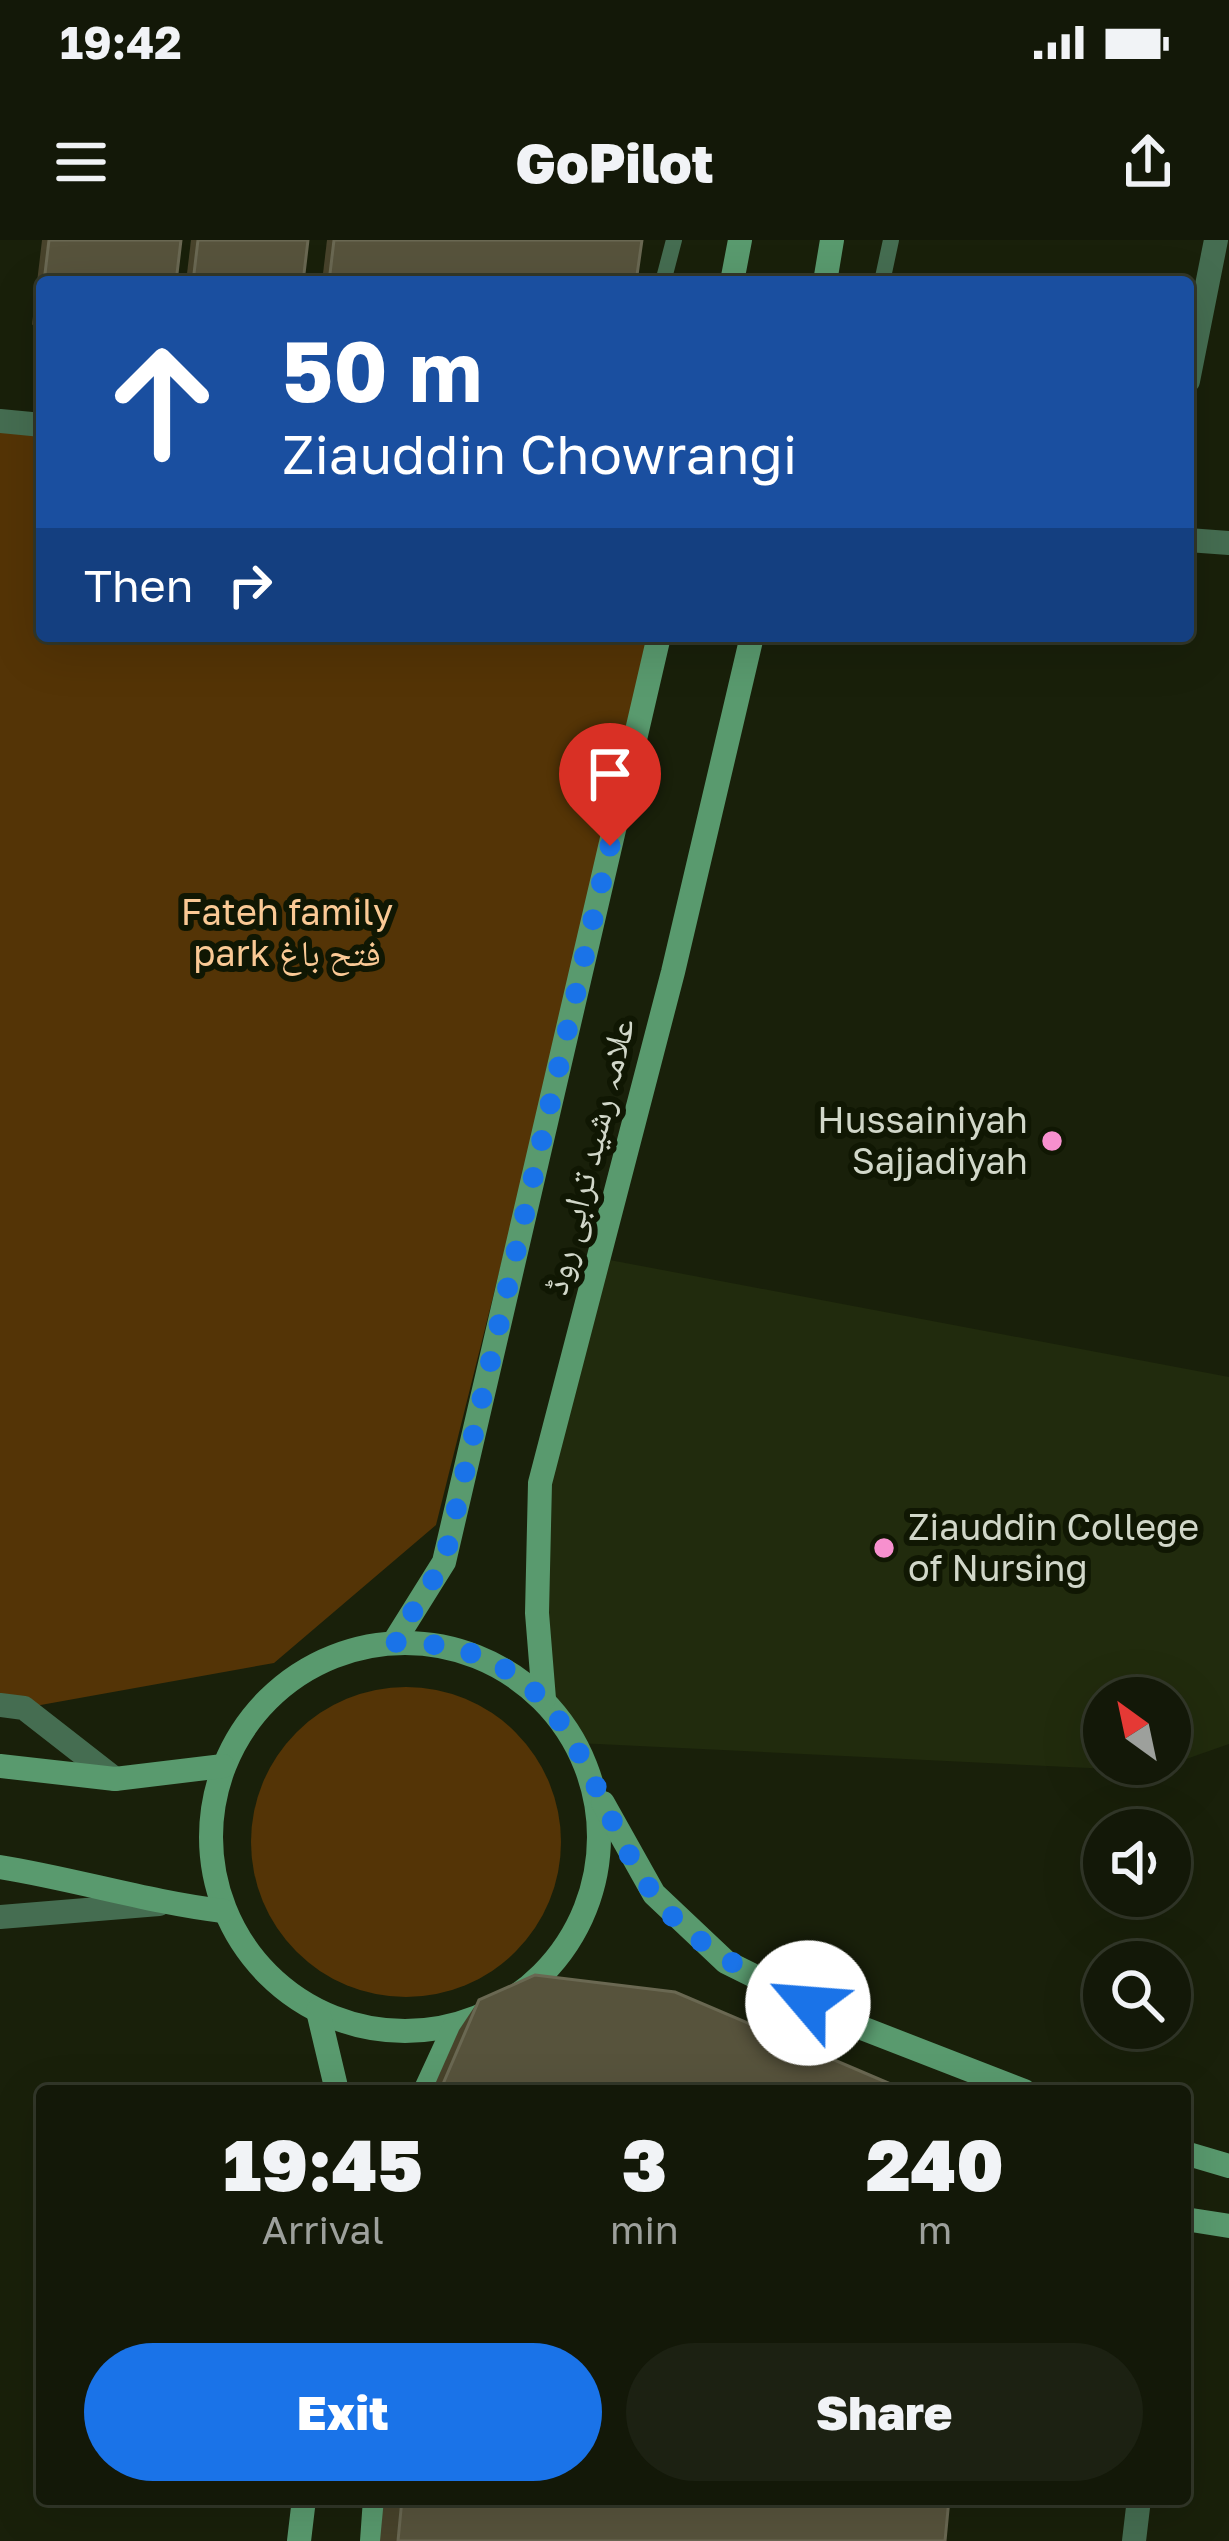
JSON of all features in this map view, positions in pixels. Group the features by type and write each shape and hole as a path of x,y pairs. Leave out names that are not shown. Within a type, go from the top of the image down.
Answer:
{"main road":[{"path":"733,276 740,240"},
{"path":"826,276 832,240"},
{"name":"علامہ رشید ترابی روڈ","path":"394,1642 444,1562 658,642"},
{"name":"علامہ رشید ترابی روڈ","path":"544,1699 537,1612 540,1483 673,972 751,642"},
{"path":"599,1796 601,1850 589,1904 559,1958 525,2002 455,2026 394,2032 339,2022 291,1996 251,1958 224,1911 211,1863 211,1813 224,1766 251,1718 291,1679 339,1653 394,1642 449,1646 500,1666 544,1699 577,1743 599,1796 654,1894 726,1962 848,2023 1008,2085"},
{"path":"0,1766 115,1779 224,1766"},
{"path":"0,1867 64,1877 162,1904 224,1911"},
{"path":"317,2011 336,2085"},
{"path":"428,2085 455,2026"},
{"path":"1191,2155 1229,2166"},
{"path":"1191,2219 1229,2226"},
{"path":"299,2541 303,2505"},
{"path":"372,2541 375,2505"}],"street":[{"path":"1194,351 1216,240"},
{"path":"0,421 36,424"},
{"path":"1194,540 1229,543"},
{"path":"0,1705 24,1708 115,1779"},
{"path":"0,1917 162,1904"},
{"path":"1134,2541 1138,2505"}],"lane":[{"path":"665,276 674,240"},
{"path":"883,276 890,240"}],"shaded area":[{"name":"Ziauddin College of Nursing","path":"599,1258 1229,1377 1229,1744 1191,1757 1191,1677 1083,1677 1083,1768 577,1743 544,1699 540,1483"}],"green space":[{"name":"Fateh family park فتح باغ","path":"0,421 36,424 36,642 657,642 436,1525 274,1663 24,1708 0,1705"},
{"path":"406,1687 465,1699 492,1713 515,1733 535,1756 549,1783 561,1842 549,1901 535,1928 515,1951 492,1971 465,1985 406,1997 347,1985 320,1971 297,1951 277,1928 263,1901 251,1842 263,1783 277,1756 297,1733 320,1713 347,1699"}],"building":[{"path":"49,240 181,240 177,276 45,276"},
{"path":"198,240 308,240 304,276 194,276"},
{"path":"334,240 642,240 637,276 330,276"},
{"path":"535,1975 675,1992 893,2085 443,2085 479,2000"},
{"path":"401,2505 948,2505 945,2541 398,2541"}],"place":[{"name":"Hussainiyah Sajjadiyah","path":"1052,1141"},
{"name":"Ziauddin College of Nursing","path":"884,1548"}],"route":[{"path":"610,846 444,1562 394,1642 449,1646 500,1666 544,1699 577,1743 599,1796 654,1894 726,1962 808,2003"}]}
